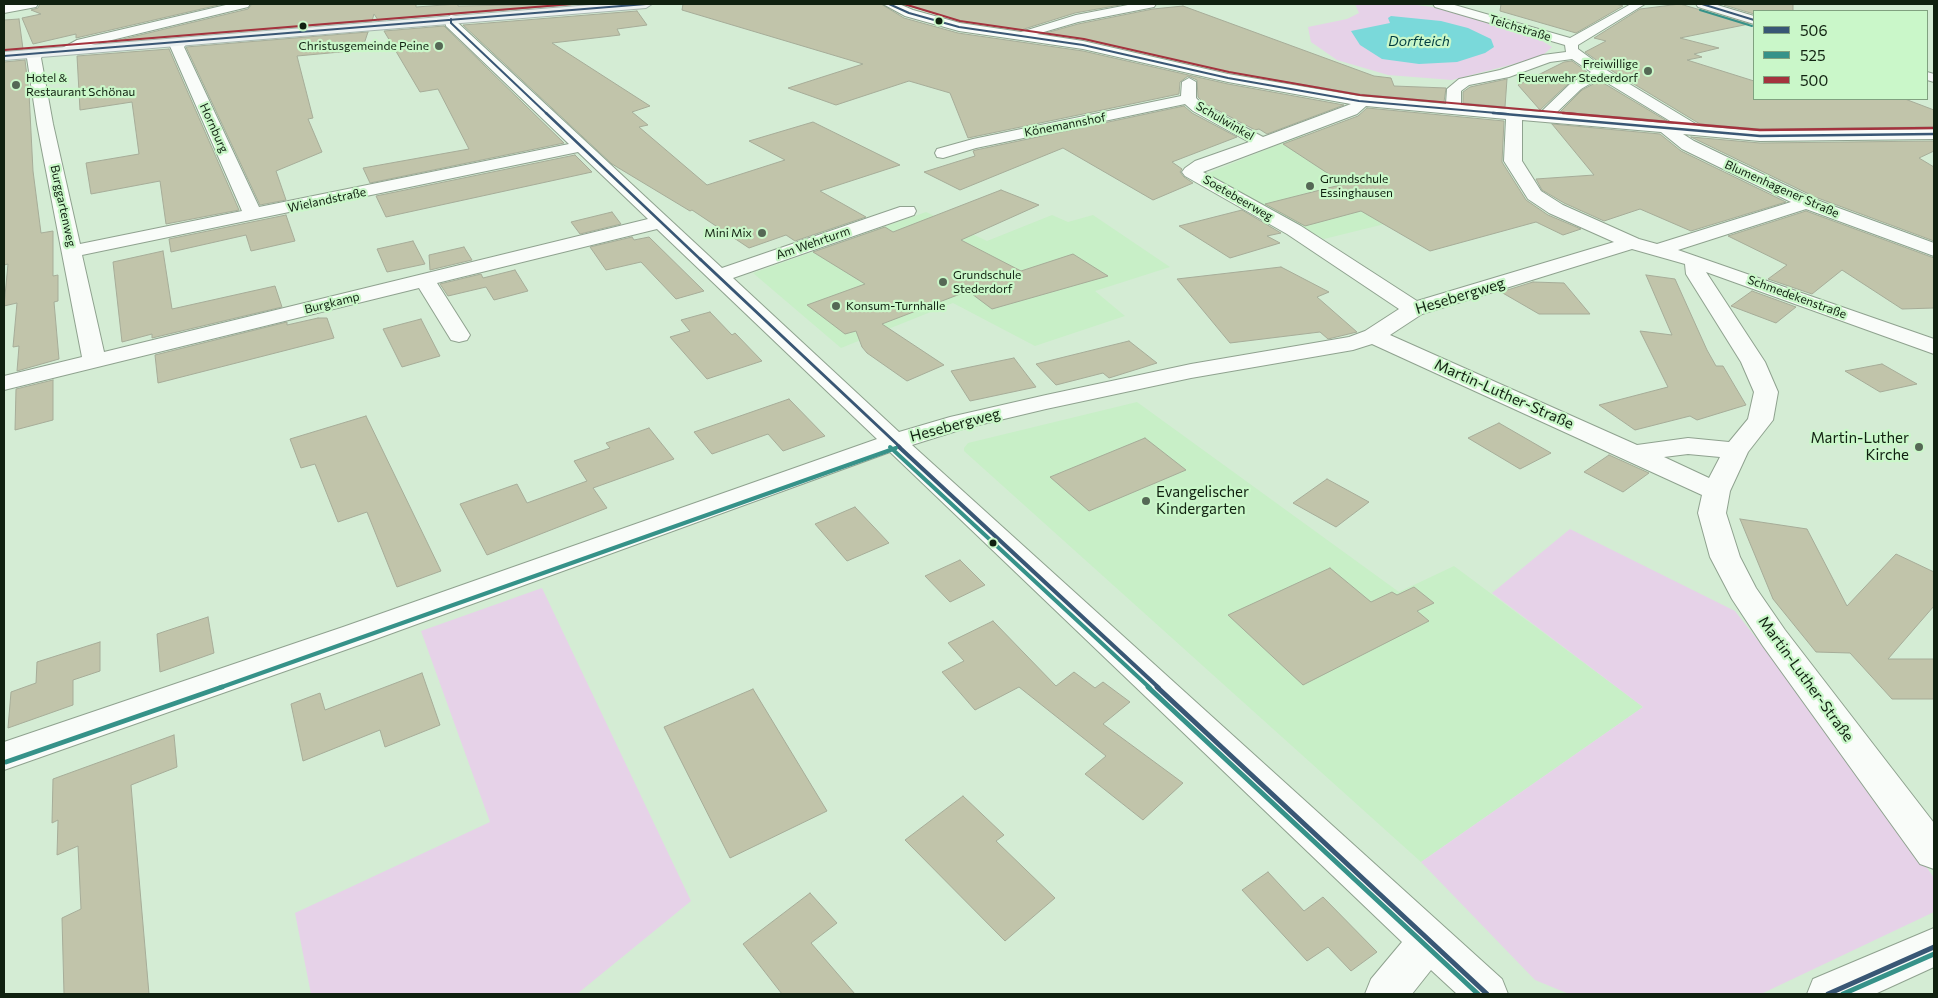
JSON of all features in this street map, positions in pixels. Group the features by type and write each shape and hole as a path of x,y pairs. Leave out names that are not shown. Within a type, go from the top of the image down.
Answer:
{"main road":[{"path":"4,56 646,4"}],"street":[{"path":"4,9 32,4"},
{"path":"64,51 82,43 244,4"},
{"path":"888,4 909,14 952,25 1083,45 1200,72 1319,96 1359,101 1798,138 1934,134"},
{"path":"1021,36 1076,19 1150,4"},
{"name":"Teichstraße","path":"1439,4 1573,49"},
{"path":"1639,4 1573,49 1603,74 1698,131"},
{"path":"1702,4 1753,20"},
{"path":"451,20 451,24 894,442 1487,994"},
{"name":"Hornburg","path":"181,42 177,46 253,215"},
{"name":"Teichstraße","path":"1453,109 1454,89 1464,82 1504,74 1573,49"},
{"name":"Burggartenweg","path":"37,53 34,58 45,124 73,251 94,360"},
{"name":"Schulwinkel","path":"1200,72 1189,82 1188,99 1219,120 1264,144"},
{"path":"1549,118 1548,113 1576,86 1593,76 1603,74"},
{"name":"Könemannshof","path":"943,153 973,144 1188,99"},
{"name":"Soetebeerweg","path":"1359,101 1358,106 1351,111 1264,144 1201,165 1192,172 1294,230 1414,309"},
{"path":"1514,114 1513,161 1534,195 1556,209 1632,243 1658,250 1807,203"},
{"name":"Blumenhagener Straße","path":"1662,128 1688,145 1807,203 1934,250"},
{"name":"Wielandstraße","path":"73,251 582,146"},
{"name":"Am Wehrturm","path":"718,276 907,211"},
{"name":"Burgkamp","path":"4,383 661,222"},
{"name":"Hesebergweg","path":"4,756 364,632 894,442 958,422 1046,402 1191,371 1353,342 1373,336 1414,309 1632,243"},
{"name":"Schmedekenstraße","path":"1658,250 1696,261 1934,347"},
{"name":"Martin-Luther-Straße","path":"1696,261 1696,274 1753,362 1766,392 1765,406 1760,420 1736,451 1716,492 1712,513 1725,557 1742,592 1934,852"},
{"path":"425,280 458,335"},
{"name":"Martin-Luther-Straße","path":"1373,336 1634,452 1716,492"},
{"path":"1634,452 1688,446 1736,451"},
{"path":"1386,994 1429,941"},
{"path":"1828,994 1934,947"}],"shaded area":[{"path":"1355,4 1409,4 1440,8 1542,41 1552,47 1541,57 1452,80 1388,75 1337,60 1311,42 1308,27 1347,19 1359,13"},
{"name":"Grundschule Essinghausen","path":"1302,135 1437,211 1324,239 1206,174"},
{"name":"Grundschule Stederdorf","path":"926,212 987,241 1052,215 1068,222 1093,215 1170,267 1095,291 1125,316 1035,346 953,303 841,348 753,273"},
{"path":"1137,402 1399,592 1454,566 1643,707 1421,862 964,451 968,443"},
{"path":"1570,529 1735,611 1870,784 1934,878 1934,912 1761,994 1569,994 1535,980 1421,862 1643,707 1492,593"},
{"path":"542,588 691,901 577,994 311,994 295,913 490,822 421,631"}],"water":[{"name":"Dorfteich","path":"1391,16 1441,21 1468,28 1491,39 1494,47 1485,53 1457,62 1419,64 1382,59 1360,45 1351,31 1390,23 1388,18"}],"building":[{"path":"40,4 223,4 76,38 76,34 33,44 22,18 41,14 31,10 38,8"},
{"path":"252,4 416,4 416,7 458,4 458,6 583,4 378,20 374,14 372,21 115,41 248,9"},
{"path":"683,4 881,4 904,18 958,33 1083,51 1228,84 1344,105 1267,134 1259,129 1255,130 1204,103 1198,97 1197,80 1188,76 1180,82 1179,94 968,138 950,93 909,81 836,105 788,88 863,64 682,10"},
{"path":"903,4 1120,5 1075,13 1021,30 960,21"},
{"path":"1501,4 1616,4 1623,6 1576,33 1500,11"},
{"path":"1680,4 1749,24 1680,38 1719,48 1694,54 1702,57 1687,60 1753,81 1753,100 1908,100 1934,110 1934,127 1760,129 1700,124 1609,69 1585,52 1606,41 1594,38 1640,9"},
{"path":"1793,4 1793,10 1753,10 1753,14 1724,5"},
{"path":"1183,6 1374,76 1391,78 1394,86 1446,88 1444,102 1359,94 1228,72 1083,39 1046,33 1078,24 1153,9"},
{"path":"637,11 647,25 617,29 620,35 552,43 650,106 632,112 648,125 639,127 707,185 785,160 749,141 813,122 900,165 820,191 866,217 795,241 786,235 749,248 692,210 690,211 612,164 463,25"},
{"path":"19,19 23,49 4,50 4,20"},
{"path":"444,26 564,143 370,183 363,168 469,149 438,89 420,92 384,31"},
{"path":"368,32 362,50 297,56 313,118 308,119 322,152 276,171 286,200 260,205 186,47"},
{"path":"169,49 239,210 166,224 160,181 91,194 86,163 139,154 132,102 80,110 77,56"},
{"path":"25,60 29,93 33,171 41,233 53,231 53,276 58,275 58,301 54,302 59,359 17,371 19,346 13,347 17,303 4,306 8,264 4,265 4,62"},
{"path":"1572,61 1587,72 1570,82 1540,110 1518,85 1564,62"},
{"path":"1507,79 1505,107 1463,103 1463,92 1470,87"},
{"path":"1599,81 1667,121 1560,112 1582,90"},
{"path":"1184,106 1192,113 1237,137 1172,162 1182,169 1180,172 1184,177 1193,183 1153,200 1063,148 960,190 924,172 975,156 973,151 976,150"},
{"path":"1367,108 1504,121 1502,162 1526,200 1548,215 1581,229 1563,235 1536,222 1430,251 1361,211 1305,226 1265,204 1344,184 1283,144 1358,116"},
{"path":"1552,124 1660,134 1681,151 1786,202 1691,231 1640,209 1604,221 1564,203 1542,190 1536,179 1594,175"},
{"path":"1691,137 1760,143 1934,141 1934,151 1919,158 1934,167 1934,241 1815,197"},
{"path":"575,155 592,172 386,217 376,196"},
{"path":"1001,190 1039,205 961,240 1021,271 1073,254 1108,276 992,309 968,291 882,324 944,365 907,381 867,353 862,347 856,331 845,334 807,305 865,284 813,252 885,227 893,232"},
{"path":"1242,210 1281,233 1267,236 1280,243 1230,258 1179,226"},
{"path":"1806,211 1934,258 1934,308 1902,309 1842,270 1812,294 1768,279 1787,265 1728,236"},
{"path":"612,212 621,224 580,234 571,222"},
{"path":"286,215 295,241 251,251 246,235 171,252 169,239"},
{"path":"632,237 634,240 649,237 704,291 676,299 641,262 606,270 590,247"},
{"path":"413,241 425,264 387,272 377,249"},
{"path":"464,247 472,260 430,270 429,255"},
{"path":"163,251 172,309 275,286 282,307 152,338 152,334 122,342 113,262"},
{"path":"1281,267 1329,292 1317,297 1357,332 1328,339 1320,332 1230,343 1177,279"},
{"path":"515,270 528,291 494,300 486,287 448,296 440,284 481,274 483,278"},
{"path":"1646,275 1675,279 1716,366 1723,366 1746,405 1697,420 1690,416 1635,430 1599,405 1668,387 1640,331 1672,335"},
{"path":"1533,282 1564,283 1590,314 1539,314 1501,292"},
{"path":"1752,291 1796,307 1776,323 1731,306"},
{"path":"710,312 732,335 735,333 762,361 707,379 670,337 690,331 681,320"},
{"path":"318,318 327,318 334,338 158,383 155,355 287,322 287,325"},
{"path":"421,319 440,356 402,367 383,329"},
{"path":"1129,341 1157,363 1109,378 1103,373 1056,385 1036,364"},
{"path":"1014,358 1036,387 970,401 951,371"},
{"path":"1882,364 1917,384 1880,392 1845,371"},
{"path":"53,380 53,420 15,430 16,389"},
{"path":"789,399 825,436 783,451 768,434 712,454 694,432"},
{"path":"366,416 441,571 397,587 367,512 338,522 315,464 301,468 290,439"},
{"path":"1499,423 1551,453 1520,469 1468,438"},
{"path":"649,428 674,459 593,488 607,508 487,555 460,504 517,484 527,503 587,481 574,461 610,448 606,443"},
{"path":"1145,438 1186,470 1089,511 1050,477"},
{"path":"1609,455 1649,473 1623,492 1584,472"},
{"path":"1327,479 1369,502 1336,527 1293,503"},
{"path":"855,507 889,543 847,561 815,524"},
{"path":"1740,519 1807,529 1847,606 1896,554 1934,572 1934,606 1888,659 1934,659 1934,699 1892,699 1850,653 1816,652 1773,599"},
{"path":"960,560 985,585 950,602 925,576"},
{"path":"1330,568 1371,602 1392,592 1397,595 1414,587 1434,603 1417,611 1429,621 1303,685 1228,615"},
{"path":"208,617 214,653 160,672 157,634"},
{"path":"993,621 1056,686 1074,672 1095,688 1103,682 1130,702 1103,724 1183,783 1143,820 1085,774 1106,756 1019,687 975,710 942,672 964,661 948,643"},
{"path":"100,642 100,671 73,680 73,705 8,728 11,692 36,683 37,662"},
{"path":"422,673 440,725 385,747 380,730 303,761 291,704 320,693 325,710"},
{"path":"753,689 827,811 730,858 664,727"},
{"path":"174,735 177,767 131,785 149,994 64,994 62,918 81,909 78,846 57,855 58,820 52,823 53,779"},
{"path":"963,796 1004,835 996,841 1055,898 1005,941 905,840"},
{"path":"1268,872 1304,911 1323,897 1377,952 1351,971 1328,947 1307,961 1242,890"},
{"path":"810,893 837,923 811,943 855,994 782,994 743,944"}],"transit line":[{"name":"500","path":"4,50 572,4"},
{"name":"506","path":"4,56 646,4"},
{"name":"506","path":"889,4 909,13 959,27 1083,45 1228,78 1359,101 1760,136 1934,134"},
{"name":"500","path":"904,4 960,21 1084,39 1229,72 1360,95 1760,130 1934,128"},
{"name":"506","path":"1702,4 1753,20"},
{"name":"525","path":"1700,10 1752,26"},
{"name":"506","path":"451,19 451,23 894,442 1487,994"},
{"name":"525","path":"890,447 1478,994"},
{"name":"525","path":"6,762 356,641 896,448"},
{"name":"506","path":"1828,994 1934,947"},
{"name":"525","path":"1843,994 1934,954"}],"place":[{"name":"Christusgemeinde Peine","path":"439,46"},
{"name":"Freiwillige Feuerwehr Stederdorf","path":"1648,71"},
{"name":"Hotel & Restaurant Schönau","path":"16,85"},
{"name":"Grundschule Essinghausen","path":"1310,186"},
{"name":"Mini Mix","path":"762,233"},
{"name":"Grundschule Stederdorf","path":"943,282"},
{"name":"Konsum-Turnhalle","path":"836,306"},
{"name":"Martin-Luther Kirche","path":"1919,447"},
{"name":"Evangelischer Kindergarten","path":"1146,501"}]}
